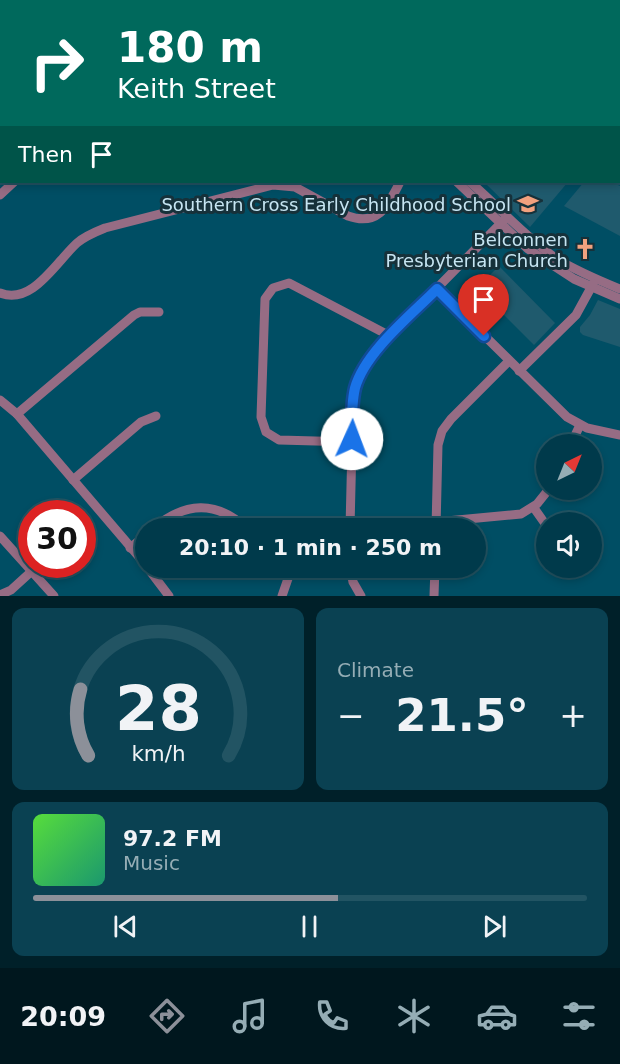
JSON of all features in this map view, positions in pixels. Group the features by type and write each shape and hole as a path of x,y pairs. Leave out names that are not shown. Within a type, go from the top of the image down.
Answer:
{"street":[{"path":"0,195 13,183"},
{"path":"0,293 14,296 27,292 76,244 105,228 273,185 295,187 348,216 355,219 368,219 383,211 399,183"},
{"path":"458,183 504,221 555,258 620,299"},
{"path":"471,183 504,221"},
{"path":"350,518 353,402 356,387 369,360 504,221"},
{"path":"352,442 279,440 266,432 261,417 265,299 273,288 289,283 390,336"},
{"path":"593,283 620,289"},
{"path":"519,371 576,315 593,283"},
{"path":"437,289 556,408 580,425 620,435"},
{"path":"17,414 134,315 140,312 159,312"},
{"path":"436,518 438,445 442,431 509,361"},
{"path":"0,400 11,406 135,554"},
{"path":"73,480 141,422 156,416"},
{"path":"576,434 580,425"},
{"path":"486,518 512,515 534,508 540,500"},
{"path":"168,518 173,514 198,507 222,511 234,518"},
{"path":"534,508 537,512"},
{"path":"0,536 18,555"},
{"path":"130,548 135,544"},
{"path":"0,594 11,590 24,578"},
{"path":"39,578 54,596"},
{"path":"155,578 168,596"},
{"path":"282,596 288,578"},
{"path":"352,578 361,596"},
{"path":"434,596 435,578"}],"shaded area":[{"name":"Southern Cross Early Childhood School","path":"485,183 567,183 530,227"},
{"path":"583,183 613,183 620,186 620,236 564,206"},
{"path":"499,266 555,323 534,345 477,288"},
{"path":"598,300 620,309 620,347 580,332 580,327"}],"place":[{"name":"Southern Cross Early Childhood School","path":"528,204"},
{"name":"Belconnen Presbyterian Church","path":"585,249"}],"route":[{"path":"352,439 353,402 361,373 379,348 437,289 484,336"}]}
